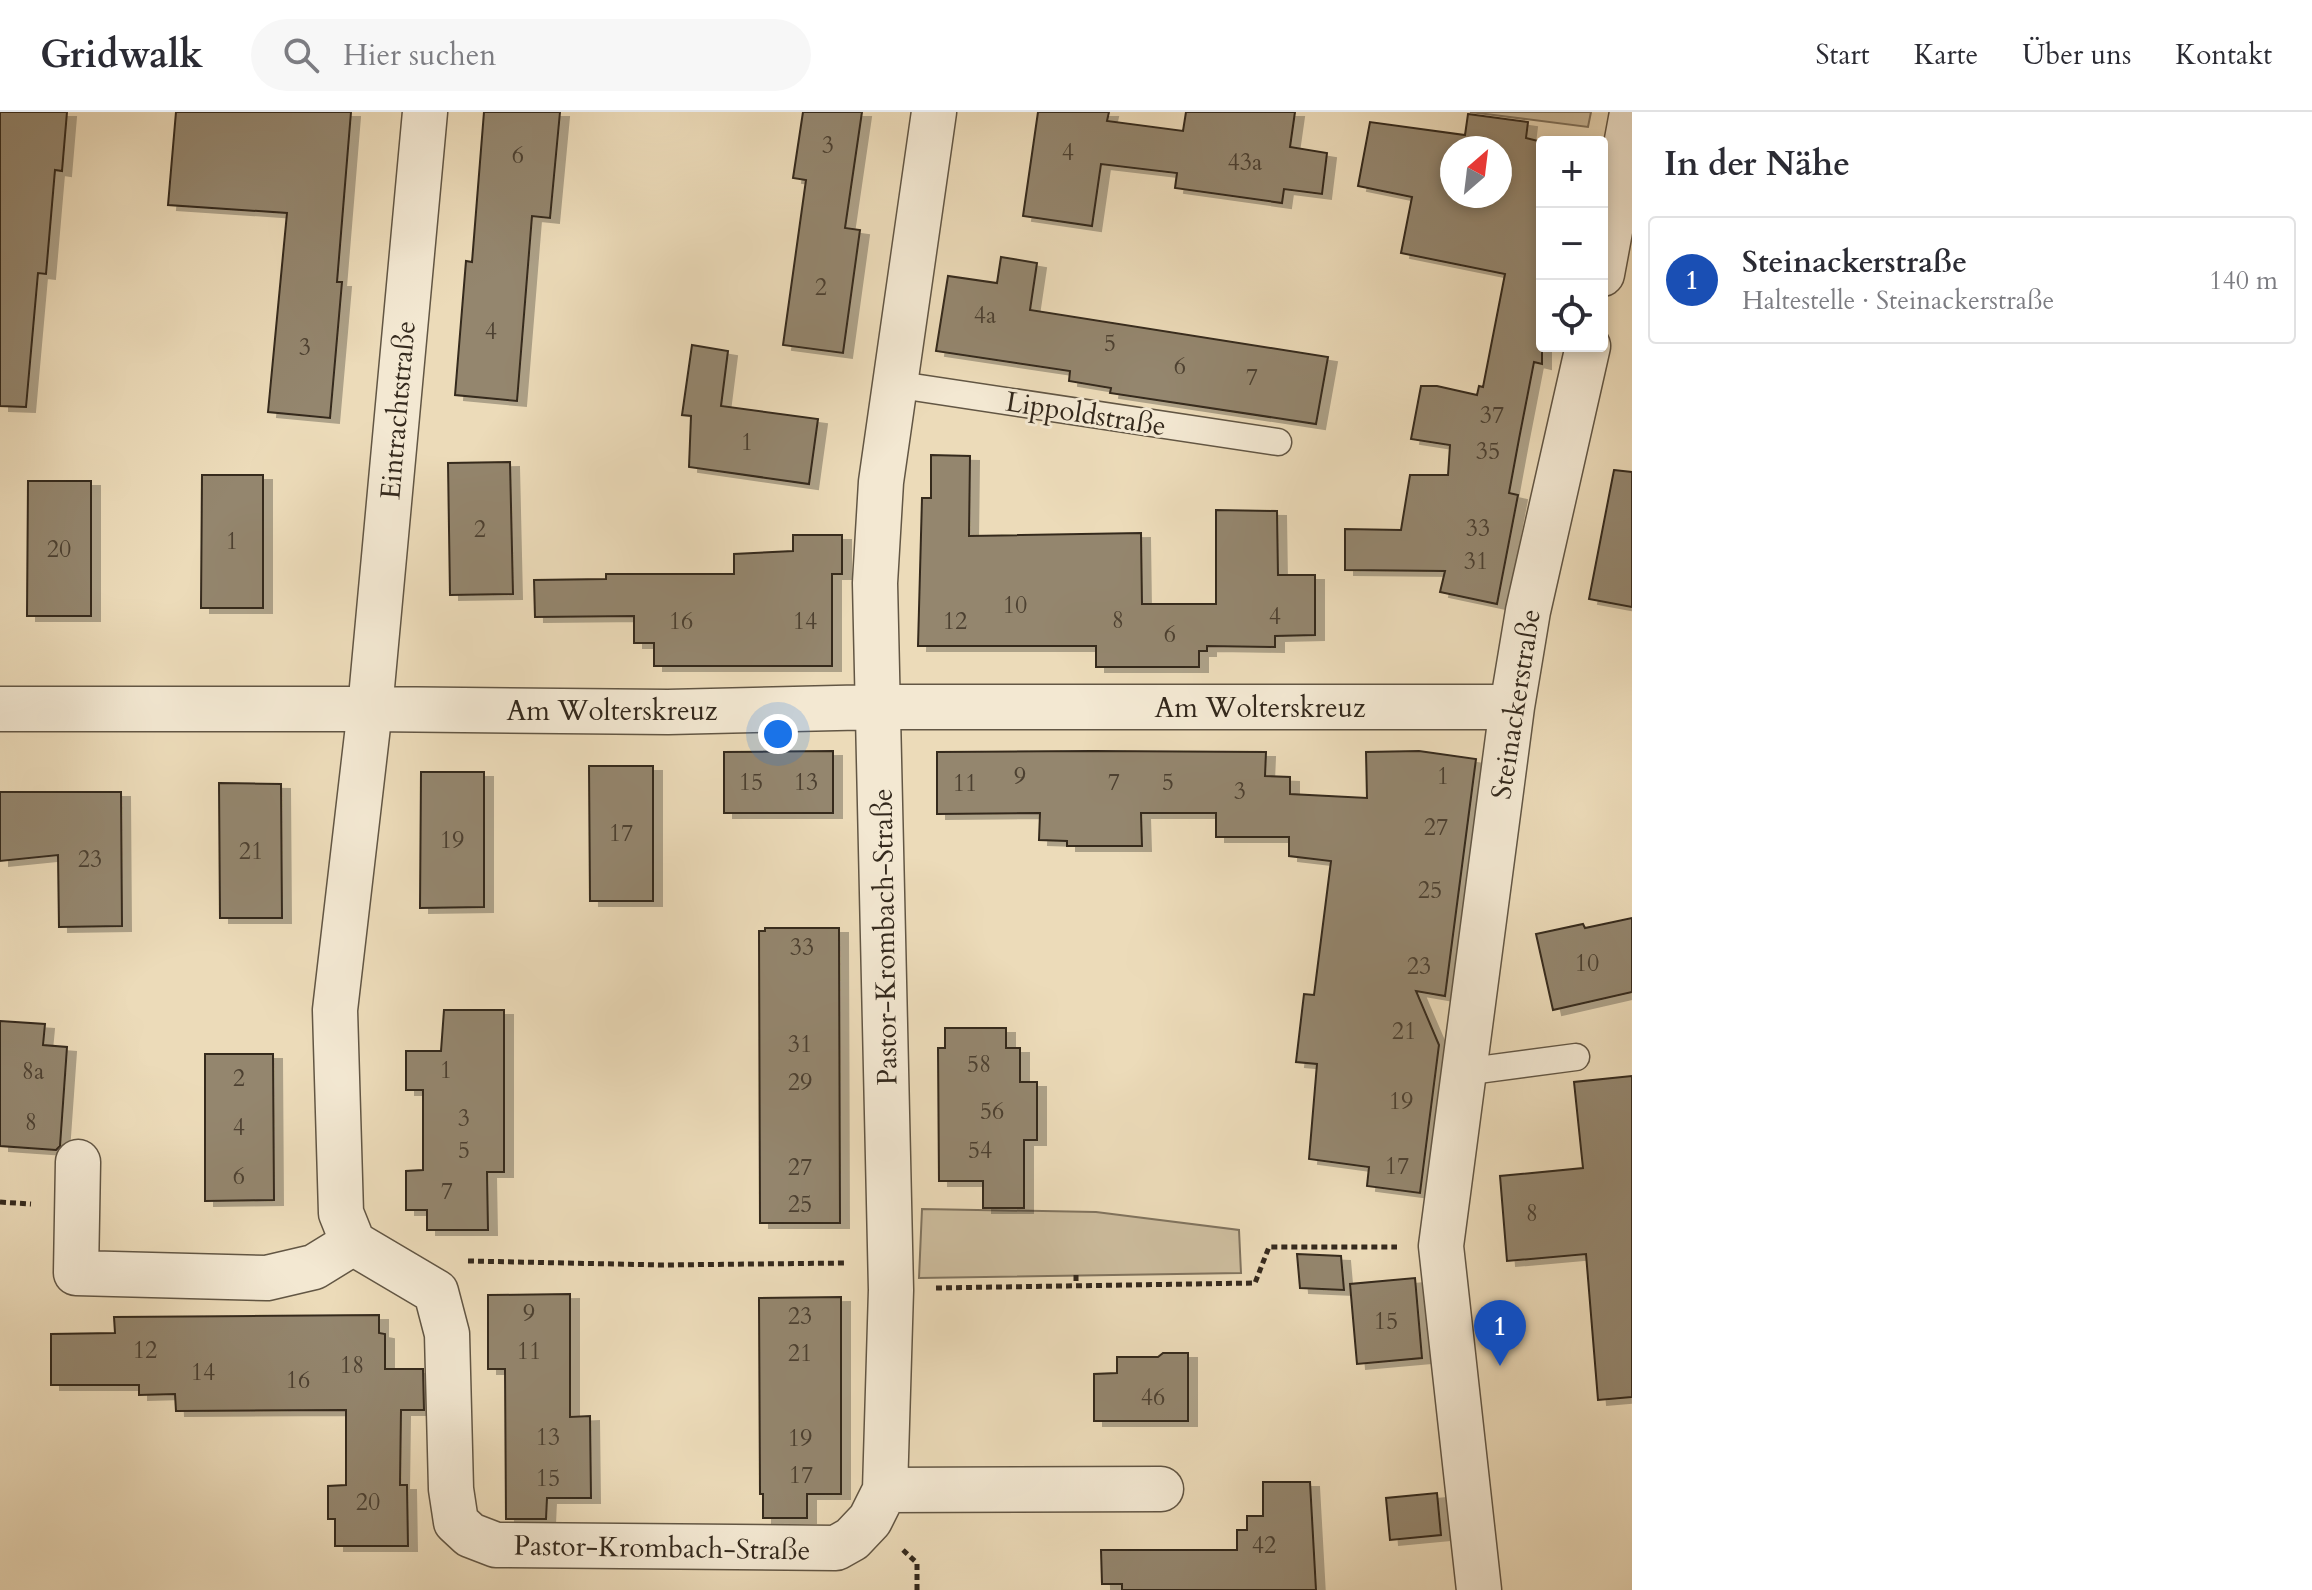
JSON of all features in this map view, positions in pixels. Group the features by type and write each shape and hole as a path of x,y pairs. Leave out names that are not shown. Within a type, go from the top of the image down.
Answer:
{"street":[{"name":"Eintrachtstraße","path":"370,709 425,112"},
{"path":"879,707 875,583 881,482 934,112"},
{"path":"1608,242 1632,113"},
{"name":"Steinackerstraße","path":"1479,1590 1441,1246 1512,707 1528,611 1587,352"},
{"name":"Am Wolterskreuz","path":"0,709 668,712 879,707 1512,707"},
{"name":"Pastor-Krombach-Straße","path":"436,1292 447,1334 451,1489 456,1522 470,1535 496,1545 836,1548 852,1539 870,1520 885,1490 890,1276 879,707"},
{"path":"370,709 335,1010 341,1213 353,1243 436,1292"},
{"path":"78,1162 76,1273 267,1278 314,1267 353,1243"},
{"path":"885,1490 1161,1489"}],"lane":[{"name":"Lippoldstraße","path":"893,384 1278,442"},
{"path":"1463,1072 1576,1057"}],"path":[{"path":"436,1292 469,1260 663,1265 1076,1285 1255,1283 1269,1247 1441,1246"},
{"path":"1076,1275 1076,1285"}],"shaded area":[{"path":"1470,112 1591,112 1588,127"},
{"path":"922,1209 1096,1212 1239,1230 1241,1273 919,1278"}],"building":[{"path":"0,112 67,112 62,171 55,170 46,274 38,273 26,407 0,406"},
{"path":"176,112 351,112 337,282 342,282 330,418 268,412 287,213 168,205"},
{"path":"484,112 560,112 550,218 532,216 517,401 455,395 466,261 472,262"},
{"path":"803,112 862,112 845,228 860,230 843,353 783,345 806,180 793,178"},
{"path":"1038,112 1109,112 1107,121 1183,131 1186,112 1295,112 1290,147 1327,153 1322,194 1284,189 1282,203 1175,188 1177,173 1101,164 1092,226 1023,216"},
{"path":"1468,114 1528,122 1526,138 1536,140 1536,352 1542,352 1542,364 1534,362 1519,439 1509,493 1518,495 1497,604 1440,592 1445,571 1345,570 1345,529 1401,530 1410,475 1448,475 1450,445 1411,439 1421,386 1437,386 1477,395 1479,386 1483,387 1505,274 1401,253 1412,197 1358,186 1370,122 1465,135"},
{"path":"1001,257 1037,263 1030,310 1328,357 1316,424 1110,393 1111,388 1069,381 1070,371 936,351 948,276 997,283"},
{"path":"692,345 728,351 721,406 818,419 809,484 689,467 691,416 682,415"},
{"path":"931,455 970,456 969,536 1141,533 1142,604 1216,604 1216,510 1277,511 1278,575 1315,575 1315,635 1275,636 1275,647 1207,646 1207,651 1199,651 1199,667 1096,667 1096,646 918,646 922,498 931,498"},
{"path":"510,462 513,594 450,595 448,463"},
{"path":"1614,470 1632,472 1632,607 1589,599"},
{"path":"202,475 263,475 263,608 201,608"},
{"path":"28,481 91,481 91,616 27,616"},
{"path":"793,535 842,535 842,574 832,574 832,666 654,666 654,643 634,643 634,616 535,617 534,580 606,579 606,574 734,574 734,554 793,551"},
{"path":"833,751 833,813 724,813 724,752"},
{"path":"1419,751 1476,759 1445,996 1416,991 1439,1045 1420,1193 1367,1186 1369,1167 1309,1159 1317,1064 1296,1062 1304,994 1314,995 1331,861 1289,856 1289,837 1216,837 1216,813 1141,813 1142,846 1067,846 1067,841 1039,840 1040,813 937,814 937,752 1266,752 1265,776 1290,777 1290,794 1367,798 1366,752"},
{"path":"589,766 653,766 653,901 590,901"},
{"path":"421,772 484,772 484,907 420,908"},
{"path":"219,783 281,784 282,918 220,918"},
{"path":"0,792 121,792 122,926 59,927 58,855 0,861"},
{"path":"1632,918 1632,992 1553,1010 1536,934"},
{"path":"765,928 839,928 840,1223 760,1223 759,931 765,931"},
{"path":"444,1010 504,1010 504,1172 487,1172 488,1230 427,1230 427,1210 406,1210 406,1171 423,1170 423,1090 406,1090 406,1051 441,1051"},
{"path":"0,1021 45,1024 43,1045 67,1047 60,1146 56,1150 0,1146"},
{"path":"945,1028 1006,1028 1006,1048 1020,1048 1020,1082 1037,1082 1037,1140 1024,1140 1024,1208 983,1208 983,1181 939,1181 938,1048 945,1048"},
{"path":"205,1054 273,1054 274,1200 205,1201"},
{"path":"1632,1076 1632,1397 1598,1400 1586,1254 1507,1261 1500,1176 1583,1168 1574,1082"},
{"path":"1297,1254 1341,1256 1344,1290 1300,1288"},
{"path":"1415,1278 1422,1358 1357,1364 1350,1284"},
{"path":"570,1294 570,1417 590,1416 591,1498 547,1498 546,1519 506,1519 505,1369 488,1369 488,1295"},
{"path":"841,1297 841,1494 807,1494 807,1518 763,1518 763,1494 760,1494 759,1298"},
{"path":"379,1315 379,1333 385,1334 385,1369 423,1369 424,1410 401,1410 400,1485 407,1485 408,1546 335,1546 335,1519 328,1519 328,1486 346,1485 346,1410 176,1411 175,1394 139,1395 139,1385 51,1385 51,1334 115,1333 114,1317"},
{"path":"1163,1353 1188,1353 1188,1421 1094,1421 1094,1374 1117,1373 1117,1357 1158,1357"},
{"path":"1263,1482 1310,1482 1316,1590 1122,1590 1122,1584 1102,1584 1101,1550 1237,1550 1237,1530 1247,1530 1247,1516 1263,1516"},
{"path":"1437,1493 1441,1535 1390,1540 1386,1498"}],"place":[{"name":"Steinackerstraße","path":"1500,1366"}]}
